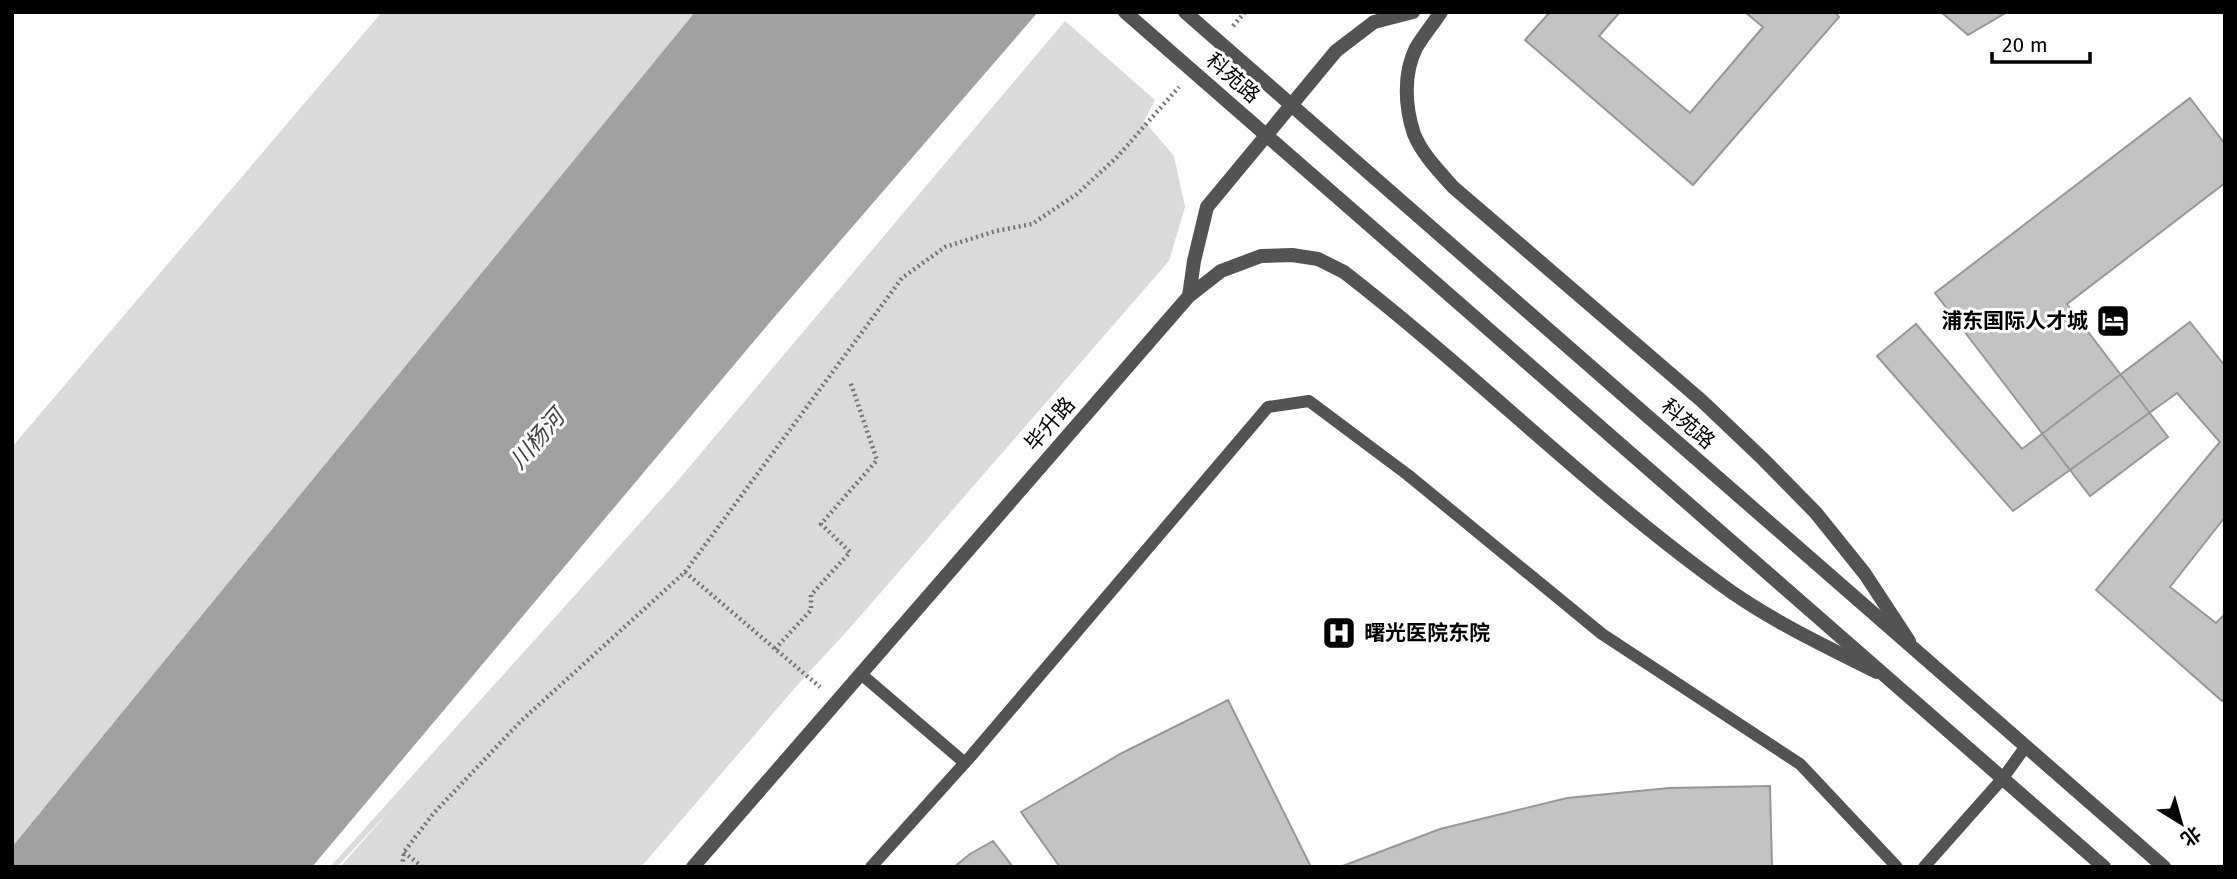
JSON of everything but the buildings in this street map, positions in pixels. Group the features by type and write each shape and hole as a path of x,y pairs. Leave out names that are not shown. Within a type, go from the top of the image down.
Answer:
{"street":[{"name":"科苑路","path":"1125,12 2104,867"},
{"name":"科苑路","path":"1185,12 2164,867"},
{"path":"1189,296 1207,206 1336,51 1374,22 1413,12"},
{"path":"1441,12 1416,49 1407,79 1408,107 1415,136 1430,161 1453,187 1702,401 1772,468 1816,513 1865,574 1913,648"},
{"name":"毕升路","path":"693,867 1189,296 1221,271 1261,256 1292,255 1318,259 1344,272 1670,546 1736,594 1808,637 1886,677"}],"lane":[{"path":"872,867 965,763 1268,407 1309,401 1408,475 1602,634 1800,764 1897,867"},
{"path":"861,674 965,763"},
{"path":"1924,867 2003,778 2026,746"}],"path":[{"path":"1227,33 1245,12"},
{"path":"402,867 404,852 433,814 521,721 685,572 902,278 945,247 996,231 1032,224 1077,194 1117,158 1181,85"},
{"path":"775,649 811,610 811,595 850,552 821,524 877,460 850,381"},
{"path":"685,572 836,702"},
{"path":"404,852 422,867"}],"shaded area":[{"path":"382,12 695,12 12,847 12,447"},
{"path":"1065,21 1155,100 1144,121 1174,156 1185,207 1169,261 641,867 340,867 391,809 337,867 330,867 675,484"}],"water":[{"name":"川杨河","path":"695,12 1038,12 771,321 312,867 12,867 12,847"}],"place":[{"name":"浦东国际人才城","path":"2113,321"},
{"name":"曙光医院东院","path":"1339,633"}]}
